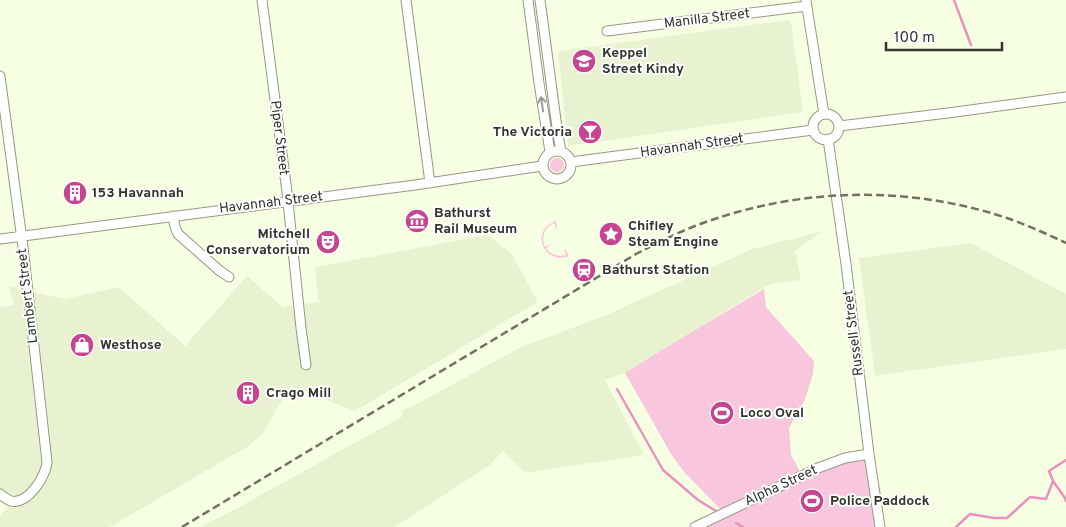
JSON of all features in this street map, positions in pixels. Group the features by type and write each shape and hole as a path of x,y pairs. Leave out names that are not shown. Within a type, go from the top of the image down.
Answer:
{"street":[{"name":"Piper Street","path":"262,0 306,365"},
{"path":"406,0 430,183"},
{"path":"528,0 550,152"},
{"path":"540,0 561,152"},
{"path":"807,3 824,114"},
{"name":"Manilla Street","path":"607,31 807,3"},
{"name":"Lambert Street","path":"0,76 47,462 45,473 34,489 23,498 10,501 0,494"},
{"path":"539,83 551,82"},
{"path":"838,126 1066,97"},
{"path":"824,114 834,117 838,126 835,136 828,139 817,136 813,130 816,119 824,114"},
{"name":"Havannah Street","path":"571,162 813,130"},
{"name":"Russell Street","path":"828,139 880,527"},
{"path":"558,151 568,156 571,162 570,171 564,178 555,180 547,176 543,170 542,166 545,157 550,152 558,151"},
{"name":"Havannah Street","path":"0,239 430,183 542,166"},
{"path":"173,216 178,234 229,277"},
{"name":"Alpha Street","path":"696,527 818,468 845,458 869,454"}],"shaded area":[{"path":"788,20 791,22 803,112 568,146 558,51"},
{"path":"554,158 560,158 564,165 560,172 554,172 550,168 550,162"},
{"path":"556,221 557,228 554,223 544,233 545,247 550,244 546,249 558,256 566,255 565,249 569,256 560,258 553,256 547,252 543,246 542,239 543,232 548,225"},
{"path":"823,231 795,251 801,280 770,284 625,373 605,380 644,455 525,473 503,451 490,465 395,527 200,527 403,416 401,411 521,347 604,316 752,249"},
{"path":"487,235 512,254 538,302 355,411 290,386 264,432 247,447 110,527 0,527 0,516 14,501 0,494 0,307 14,305 9,286 64,299 119,287 185,346 247,276 283,307 318,302 315,267"},
{"path":"971,243 1066,294 1066,349 875,376 859,258"},
{"name":"Loco Oval","path":"764,289 766,307 814,361 813,374 805,399 789,428 791,455 802,475 869,454 880,527 695,527 724,513 684,472 671,454 625,373"}],"waterway":[{"path":"954,0 971,45"},
{"path":"617,389 663,470 698,500 716,511"},
{"path":"1066,460 1049,471 1066,501"},
{"path":"956,527 970,514 1007,518 1030,497 1046,499 1053,481"},
{"path":"736,523 743,527"}],"railway":[{"path":"182,527 636,254 695,226 733,213 771,204 810,198 850,195 890,196 968,207 1007,218 1066,243"}],"place":[{"name":"Keppel Street Kindy","path":"584,61"},
{"name":"The Victoria","path":"590,132"},
{"name":"153 Havannah","path":"75,193"},
{"name":"Bathurst Rail Museum","path":"417,221"},
{"name":"Chifley Steam Engine","path":"611,234"},
{"name":"Mitchell Conservatorium","path":"328,242"},
{"name":"Bathurst Station","path":"584,270"},
{"name":"Westhose","path":"82,345"},
{"name":"Crago Mill","path":"248,393"},
{"name":"Loco Oval","path":"722,413"},
{"name":"Police Paddock","path":"812,501"}]}
